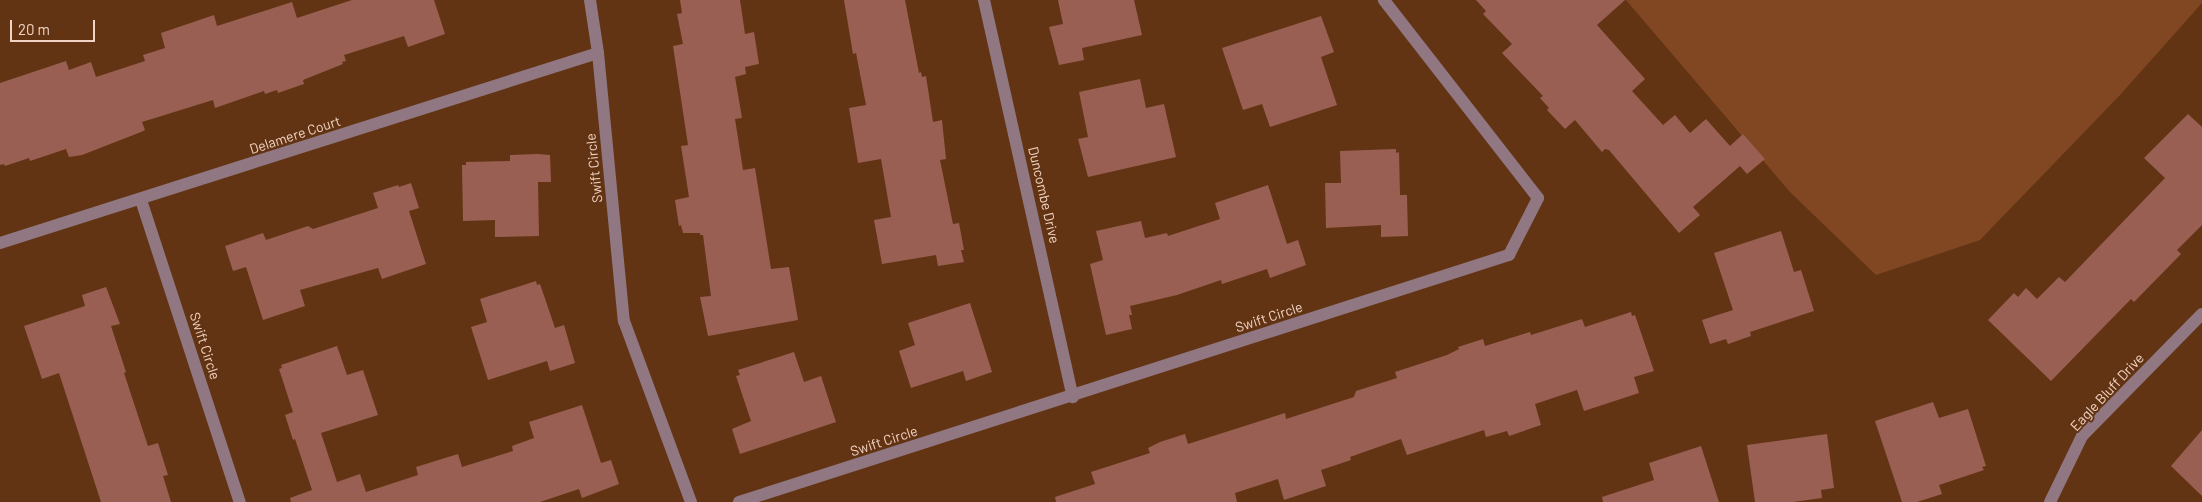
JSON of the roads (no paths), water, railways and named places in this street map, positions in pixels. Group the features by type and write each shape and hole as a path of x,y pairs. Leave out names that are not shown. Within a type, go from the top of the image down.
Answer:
{"street":[{"name":"Swift Circle","path":"590,0 598,54 624,321 691,502"},
{"name":"Duncombe Drive","path":"984,0 1073,397"},
{"name":"Swift Circle","path":"739,502 1073,397 1509,255 1538,198 1384,0"},
{"name":"Delamere Court","path":"0,243 598,54"},
{"name":"Swift Circle","path":"141,200 240,502"},
{"name":"Eagle Bluff Drive","path":"2050,502 2082,436 2202,314"}]}
